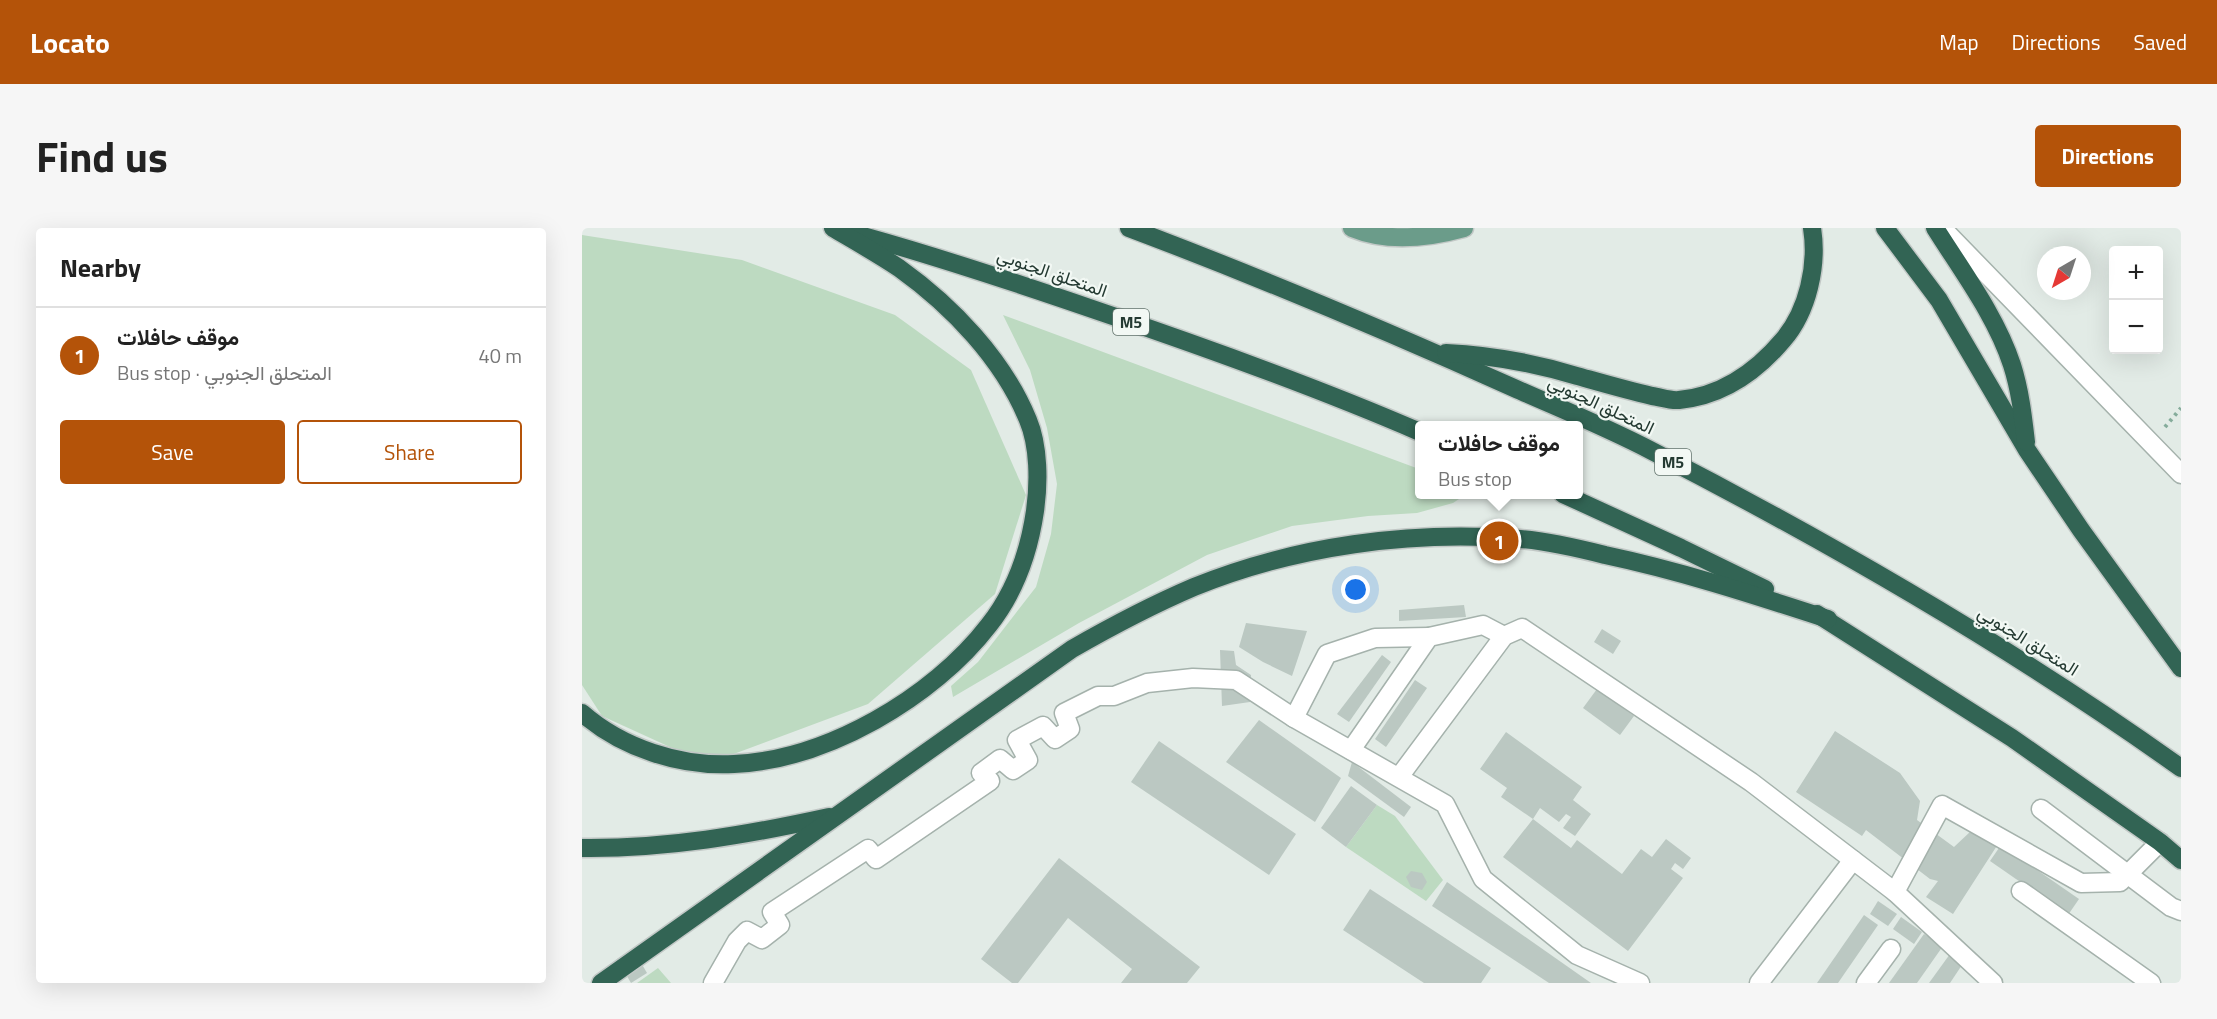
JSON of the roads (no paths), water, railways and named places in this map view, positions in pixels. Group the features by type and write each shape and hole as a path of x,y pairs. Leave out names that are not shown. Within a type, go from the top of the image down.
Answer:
{"highway":[{"name":"المتحلق الجنوبي","path":"835,228 926,253 1203,346 1368,409 1415,430"},
{"path":"582,713 612,734 637,746 686,761 732,764 756,762 790,754 857,729 916,694 967,650 989,626 1016,580 1026,555 1036,502 1037,475 1029,422 1012,389 992,359 969,330 946,307 897,267 835,228"},
{"name":"المتحلق الجنوبي","path":"1129,228 1235,268 1434,352 1648,448 1855,561 2013,655 2127,729 2181,768"},
{"path":"1434,352 1488,357 1542,366 1612,388 1677,400 1710,394 1740,380 1766,360 1788,334 1803,305 1812,273 1814,240 1812,228"},
{"path":"1885,228 1939,300 2027,450 2081,530 2181,668"},
{"path":"1935,228 1981,301 2012,363 2020,397 2027,450"},
{"path":"1572,499 1681,548 1828,620 2012,738 2160,842 2181,860"},
{"path":"601,983 1072,649 1154,605 1207,583 1286,558 1332,548 1427,537 1474,536 1522,539 1658,566 1715,582 1828,620"},
{"path":"582,848 626,848 692,843 840,814"}],"main road":[{"path":"1352,228 1397,238 1434,236 1464,228"}],"street":[{"path":"1942,228 2181,474"},
{"path":"1294,718 1327,654 1375,638 1429,637 1483,625 1504,636"},
{"path":"1400,777 1504,636 1522,628 1751,782 1895,892 1985,980"},
{"path":"1351,750 1429,637"},
{"path":"713,983 737,941 747,931 762,939 780,926 772,912 868,849 876,859 990,781 981,773 1000,759 1013,770 1028,760 1017,740 1042,726 1055,739 1070,729 1064,712 1098,696 1114,696 1147,683 1193,678 1236,680 1294,718 1445,804 1483,879 1577,955 1640,983"},
{"path":"1895,892 1942,805 2081,883 2120,882 2160,842"},
{"path":"2041,809 2127,875 2171,907 2181,911"},
{"path":"1759,983 1853,860"},
{"path":"2021,891 2151,983"},
{"path":"1866,983 1891,949"}],"place":[{"name":"موقف حافلات","path":"1499,541"}]}
